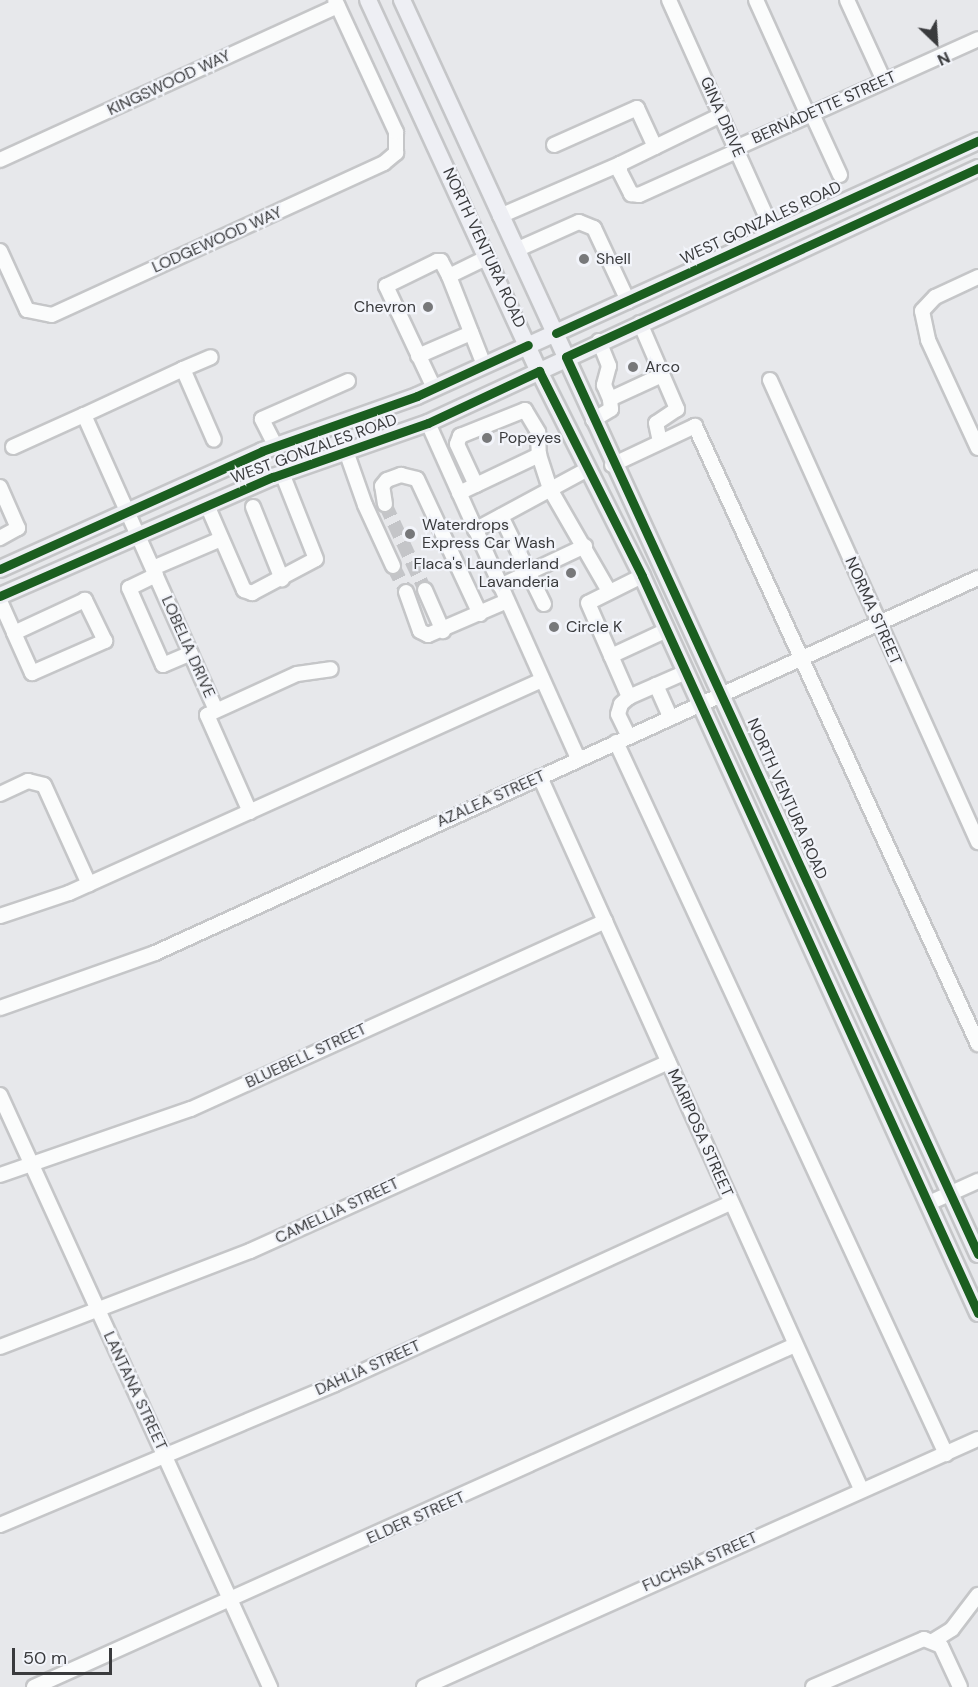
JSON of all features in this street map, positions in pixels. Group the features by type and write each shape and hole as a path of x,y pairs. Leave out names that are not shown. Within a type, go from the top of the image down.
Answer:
{"main road":[{"name":"NORTH VENTURA ROAD","path":"368,0 586,470 642,576 978,1313"},
{"name":"NORTH VENTURA ROAD","path":"402,0 556,333 612,465 633,500 723,694 978,1254"},
{"name":"WEST GONZALES ROAD","path":"0,569 275,445 434,388 978,141"},
{"name":"WEST GONZALES ROAD","path":"0,596 282,473 429,423 599,341 978,168"}],"street":[{"name":"GINA DRIVE","path":"669,0 774,234"},
{"path":"756,0 840,175"},
{"path":"847,0 884,81"},
{"name":"LODGEWOOD WAY","path":"0,251 27,310 35,314 52,315 368,171 396,153 396,132 337,3"},
{"name":"KINGSWOOD WAY","path":"0,160 337,3"},
{"name":"BERNADETTE STREET","path":"620,164 631,194 639,195 978,39"},
{"path":"554,146 637,108 655,147"},
{"path":"500,216 620,164 721,116"},
{"path":"516,250 579,222 594,228 628,301"},
{"path":"449,276 488,257"},
{"path":"434,388 386,286 437,261 441,261 449,276 484,365"},
{"path":"978,277 935,297 922,311 928,340 978,448"},
{"path":"640,323 676,409 656,423 660,442"},
{"path":"418,356 471,333"},
{"path":"593,420 611,409 610,399 604,385 609,366 599,341"},
{"path":"13,447 211,357"},
{"path":"183,369 214,440"},
{"path":"610,399 662,375"},
{"name":"NORMA STREET","path":"770,380 978,842"},
{"path":"275,445 262,419 348,381"},
{"path":"476,485 457,444 460,436 525,410 531,414 538,432 539,456 550,489 609,591"},
{"name":"LOBELIA DRIVE","path":"84,415 216,710 207,715 250,812"},
{"path":"429,423 578,759"},
{"path":"612,465 696,426 978,1044"},
{"path":"346,451 365,505 393,566"},
{"path":"459,493 539,456"},
{"path":"476,530 586,470"},
{"path":"207,505 248,593 282,579 316,560 282,473"},
{"path":"385,504 382,486 387,480 401,475 417,478 480,614"},
{"path":"0,487 18,528 0,538"},
{"path":"253,507 282,579"},
{"path":"501,516 544,604"},
{"path":"191,653 163,665 129,588 221,538"},
{"path":"500,586 585,546"},
{"path":"629,697 588,603 642,576"},
{"name":"AZALEA STREET","path":"0,1008 155,953 978,578"},
{"path":"425,590 443,631"},
{"path":"406,592 420,631 428,635 443,631 507,601"},
{"path":"0,601 14,633 32,673 105,641 85,600 14,633"},
{"path":"611,656 667,630"},
{"path":"216,710 297,674 331,669"},
{"path":"686,672 629,697 621,704 618,714 622,739 946,1454"},
{"path":"0,916 89,884 542,680"},
{"path":"656,685 671,718"},
{"name":"MARIPOSA STREET","path":"540,777 861,1489"},
{"path":"0,794 28,781 44,785 89,884"},
{"name":"BLUEBELL STREET","path":"0,1175 191,1109 605,921"},
{"name":"CAMELLIA STREET","path":"0,1347 250,1251 668,1062"},
{"name":"LANTANA STREET","path":"0,1095 270,1687"},
{"path":"929,1203 978,1181"},
{"name":"DAHLIA STREET","path":"0,1525 334,1384 731,1203"},
{"name":"ELDER STREET","path":"34,1687 230,1601 795,1345"},
{"name":"FUCHSIA STREET","path":"424,1687 861,1489 978,1439"},
{"path":"813,1687 917,1641 933,1641 952,1629 978,1594"},
{"path":"933,1641 944,1650 960,1687"}],"tunnel":[{"path":"385,504 425,590"},
{"path":"393,566 406,592"}],"cycle path":[{"path":"556,333 978,141"},
{"path":"978,168 566,357 978,1254"},
{"path":"0,569 262,451 417,396 528,345"},
{"path":"0,596 273,477 428,423 539,371 642,576 978,1313"}],"place":[{"name":"Shell","path":"584,259"},
{"name":"Chevron","path":"428,307"},
{"name":"Arco","path":"633,367"},
{"name":"Popeyes","path":"487,438"},
{"name":"Waterdrops Express Car Wash","path":"410,534"},
{"name":"Flaca's Launderland Lavanderia","path":"571,573"},
{"name":"Circle K","path":"554,627"}]}
